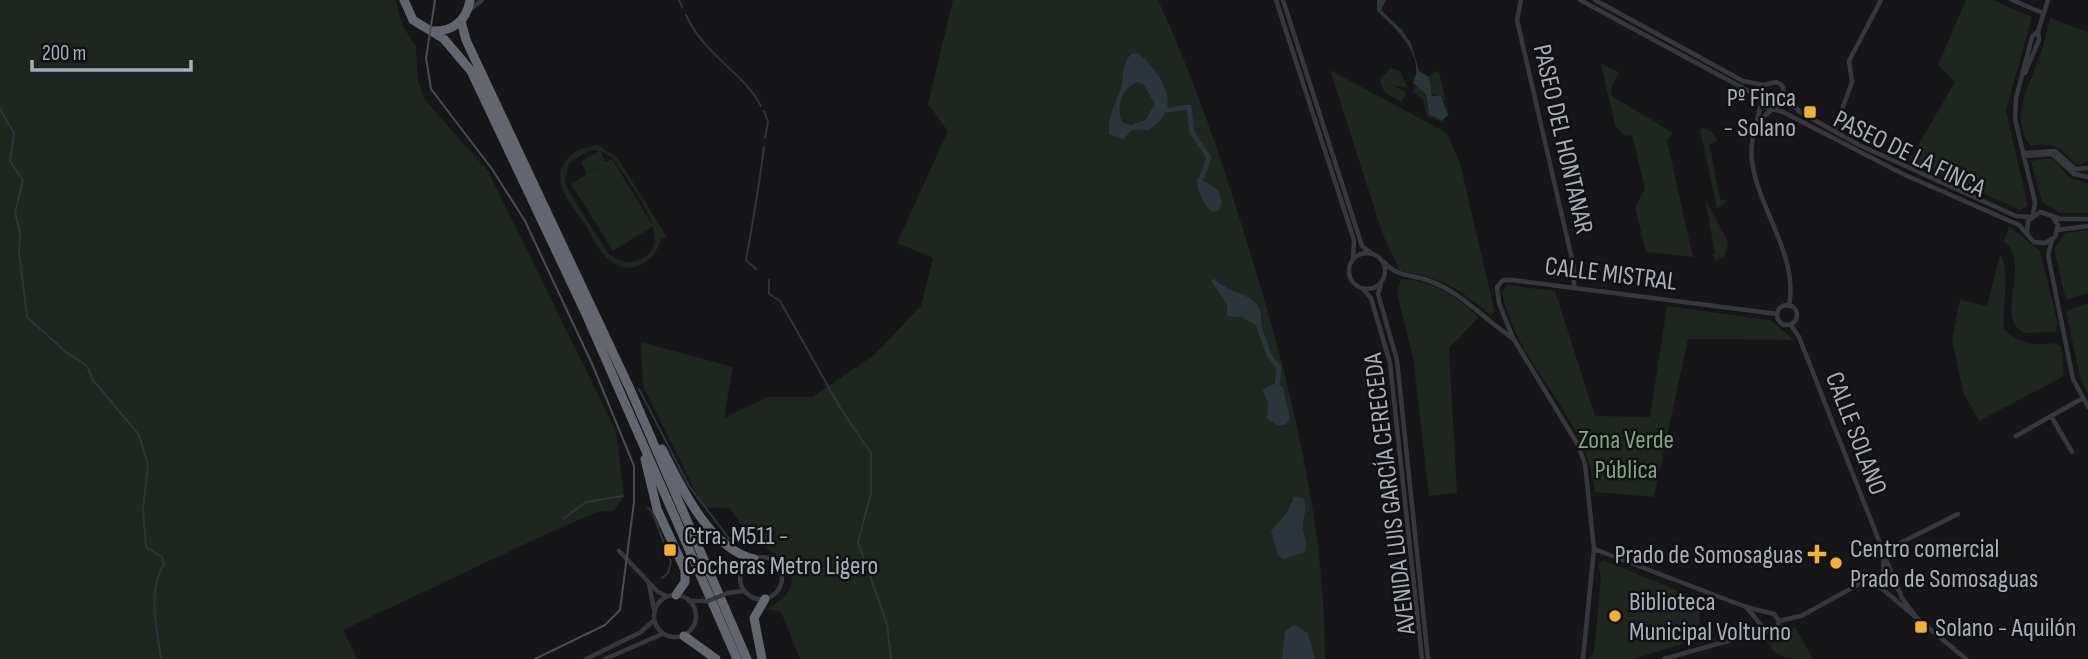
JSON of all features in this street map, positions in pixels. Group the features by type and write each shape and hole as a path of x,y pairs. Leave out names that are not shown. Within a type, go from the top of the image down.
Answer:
{"highway":[{"path":"404,0 413,20 432,30 457,50 471,71 586,312 737,659"},
{"path":"432,30 448,29 461,21 470,0"},
{"path":"461,21 466,40 630,388 747,659"},
{"path":"630,388 674,471 704,519 728,549 754,559"},
{"path":"637,430 657,509 685,570 685,582 672,596"},
{"path":"762,659 754,618 765,599"},
{"path":"684,636 716,659"}],"street":[{"path":"467,11 482,0"},
{"path":"1276,0 1354,240 1350,277 1363,289 1397,275 1425,279 1449,289 1513,338 1581,452 1589,489 1594,549 1583,659"},
{"path":"1283,0 1362,246 1397,275"},
{"name":"PASEO DEL HONTANAR","path":"1521,0 1517,20 1574,268 1574,288"},
{"path":"1580,0 1773,108"},
{"path":"1595,0 1742,81 1764,85 1776,82 1786,91 1786,98 1756,124"},
{"name":"PASEO DE LA FINCA","path":"1834,131 1852,82 1849,61 1881,0"},
{"path":"2012,0 2044,13"},
{"path":"2048,0 2038,32 2032,37 2015,111 2023,155 2035,202 2044,212 2061,219 2088,219"},
{"path":"1764,85 1752,141 1753,168 1782,251 1791,293 1789,306"},
{"name":"PASEO DE LA FINCA","path":"1786,98 1800,112 1834,131 1966,195 2016,216 2031,216"},
{"name":"PASEO DE LA FINCA","path":"1773,108 1903,174 2018,225 2027,234"},
{"path":"2023,155 2055,151 2075,169 2088,168"},
{"path":"2023,155 2052,154 2074,174 2088,177"},
{"path":"2035,202 2026,225 2027,234 2048,255"},
{"path":"2031,216 2044,212"},
{"path":"2052,216 2058,230"},
{"path":"2058,230 2088,226"},
{"path":"2058,230 2048,255 2073,379 2088,407"},
{"path":"2037,243 2052,240"},
{"path":"1353,259 1360,254 1371,253"},
{"path":"1382,283 1386,270 1384,262"},
{"name":"CALLE MISTRAL","path":"1513,338 1496,291 1499,283 1508,280 1777,314"},
{"name":"AVENIDA LUIS GARCÍA CERECEDA","path":"1382,283 1378,294 1398,373 1428,659"},
{"name":"AVENIDA LUIS GARCÍA CERECEDA","path":"1363,289 1371,298 1391,363 1422,659"},
{"path":"1789,306 1797,314 1791,324 1783,325 1777,314 1781,307 1789,306"},
{"name":"CALLE SOLANO","path":"1791,324 1803,346 1883,554 1895,582 1917,618"},
{"path":"2017,436 2083,398"},
{"path":"2051,416 2072,452"},
{"path":"1883,554 1958,514"},
{"path":"1594,549 1746,607 1774,614 1779,621"},
{"path":"619,551 649,583 672,596 689,601 708,601 728,593 745,591"},
{"name":"CALLE SOLANO","path":"1883,554 1884,590 1966,659"},
{"path":"754,559 770,559 782,574 780,588 765,599 754,598 745,591 741,582 743,568 754,559"},
{"path":"1746,607 1756,616 1761,627 1773,632 1779,621 1801,616 1861,583 1874,576 1882,576 1895,582 1884,590 1861,583"},
{"path":"728,593 741,582"},
{"path":"649,583 654,620 663,634 673,638 684,636 693,627 696,614 708,601"},
{"path":"654,610 672,596"},
{"path":"689,601 696,614"},
{"path":"1664,659 1753,634 1761,627 1762,616 1768,613"},
{"path":"586,659 641,632 654,620"},
{"path":"605,659 663,634"}],"green space":[{"path":"0,0 396,0 401,23 416,47 418,81 425,100 488,171 616,431 624,496 614,510 597,512 542,536 343,630 357,659 0,659"},
{"path":"953,0 1158,0 1195,88 1227,178 1276,342 1311,499 1319,552 1325,659 800,659 781,612 767,609 789,590 791,577 784,562 761,545 729,508 703,507 643,386 641,342 733,367 724,418 767,397 812,397 874,355 921,306 933,258 897,243 948,131 928,104"},
{"path":"1966,0 1993,0 2032,17 2006,110 2028,206 2020,210 1909,161 1955,82 1938,65"},
{"path":"2050,18 2088,32 2088,160 2081,165 2074,164 2065,153 2051,145 2031,146 2022,126 2021,115 2026,92 2042,50"},
{"path":"1601,64 1619,72 1611,89 1612,96 1673,133 1667,141 1693,257 1646,252 1635,207 1645,189 1632,135 1625,136 1615,125"},
{"path":"1391,68 1400,71 1408,88 1392,85 1406,92 1401,102 1384,92 1380,79"},
{"path":"1330,70 1447,133 1460,163 1495,313 1490,314 1468,297 1438,280 1400,271 1383,235"},
{"path":"1436,71 1439,72 1449,114 1442,122 1427,116 1423,99 1413,92 1416,87 1421,88 1426,94 1427,108 1448,115 1445,101 1430,93 1429,77"},
{"path":"1703,128 1711,131 1718,141 1709,144 1720,199 1729,201 1717,208 1700,130"},
{"path":"598,145 617,157 667,237 661,238 650,259 636,267 621,267 604,255 562,187 560,178 564,163 575,152","holes":["590,150 599,151 581,162 587,173 603,164 571,184 613,251 653,227 654,241 650,252 638,260 622,261 608,253 567,188 565,179 569,163","600,151 612,157 638,195 652,224 612,159 606,162"]},
{"path":"2052,158 2070,178 2088,183 2088,213 2061,213 2042,202 2031,161"},
{"path":"1705,198 1728,242 1725,256 1716,261 1712,255 1715,254"},
{"path":"2009,226 2040,251 2058,325 2055,332 2025,333 2016,326 2011,304 2015,263 2012,251 2004,241"},
{"path":"2088,230 2088,293 2066,300 2054,249 2065,233"},
{"path":"2000,255 2006,279 2004,329 2027,343 2055,343 2061,347 2064,376 1979,421 1963,392 1952,339 1960,300 1987,306"},
{"path":"1401,279 1434,286 1479,317 1449,348 1457,493 1429,496 1413,357 1397,293"},
{"name":"Zona Verde Pública","path":"1507,285 1555,291 1595,416 1650,417 1667,306 1770,320 1794,340 1688,339 1654,497 1595,492 1589,464 1579,438 1522,344 1510,319 1502,292"},
{"path":"2088,303 2088,394 2080,377 2066,311"},
{"path":"1603,560 1698,599 1701,638 1634,659 1589,659 1594,652 1601,577 1598,566"},
{"path":"1795,627 1813,659 1795,659 1778,654 1765,639"}],"shaded area":[{"path":"1377,0 1386,0 1381,10 1411,43 1419,71 1429,77 1432,96 1441,96 1448,115 1442,120 1429,114 1426,94 1413,83 1416,64 1413,55 1403,38 1377,11"},
{"path":"1138,53 1151,66 1162,82 1168,101 1167,110 1158,123 1149,130 1132,130 1123,139 1109,134 1109,122 1122,86 1125,64 1131,54","holes":["1137,82 1144,85 1155,104 1145,120 1131,125 1122,122 1121,99 1132,85"]},
{"path":"1198,177 1218,190 1222,203 1219,210 1212,212 1203,201"},
{"path":"1215,279 1254,301 1259,307 1261,328 1242,317 1227,316 1227,305 1211,280"},
{"path":"1272,384 1283,387 1290,419 1285,425 1277,425 1267,419 1268,402 1262,390"},
{"path":"1294,497 1303,498 1305,502 1303,528 1306,548 1305,552 1284,559 1278,555 1271,531 1286,514"},
{"path":"1294,625 1308,633 1315,659 1282,659 1285,631"}],"waterway":[{"path":"679,0 682,7"},
{"path":"686,15 703,41 744,83 761,106"},
{"path":"1166,110 1189,107 1192,132 1209,158 1202,177"},
{"path":"0,109 14,133 10,161 23,180 15,213 20,232 19,252 27,317 66,352 87,366 93,380 139,435 148,465 143,510 146,547 162,557 164,564 156,586 155,598 161,659"},
{"path":"764,111 768,122 765,138"},
{"path":"756,269 746,260 764,147"},
{"path":"769,280 769,294 780,301 841,409 871,453 871,493 858,542 887,624 891,659"},
{"path":"1259,327 1269,355 1279,368 1277,385"},
{"path":"639,389 689,486 734,545"},
{"path":"563,519 586,502 623,496"},
{"path":"648,508 652,511 671,562 668,573 662,578"}],"tram line":[{"path":"435,0 426,58 431,89 492,169 525,221 593,366 634,466 634,502 620,610 605,625 535,659"}],"place":[{"name":"Pº Finca - Solano","path":"1810,112"},
{"name":"Ctra. M511 - Cocheras Metro Ligero","path":"670,550"},
{"name":"Prado de Somosaguas","path":"1817,554"},
{"name":"Centro comercial Prado de Somosaguas","path":"1836,563"},
{"name":"Biblioteca Municipal Volturno","path":"1615,616"},
{"name":"Solano - Aquilón","path":"1921,627"}]}
